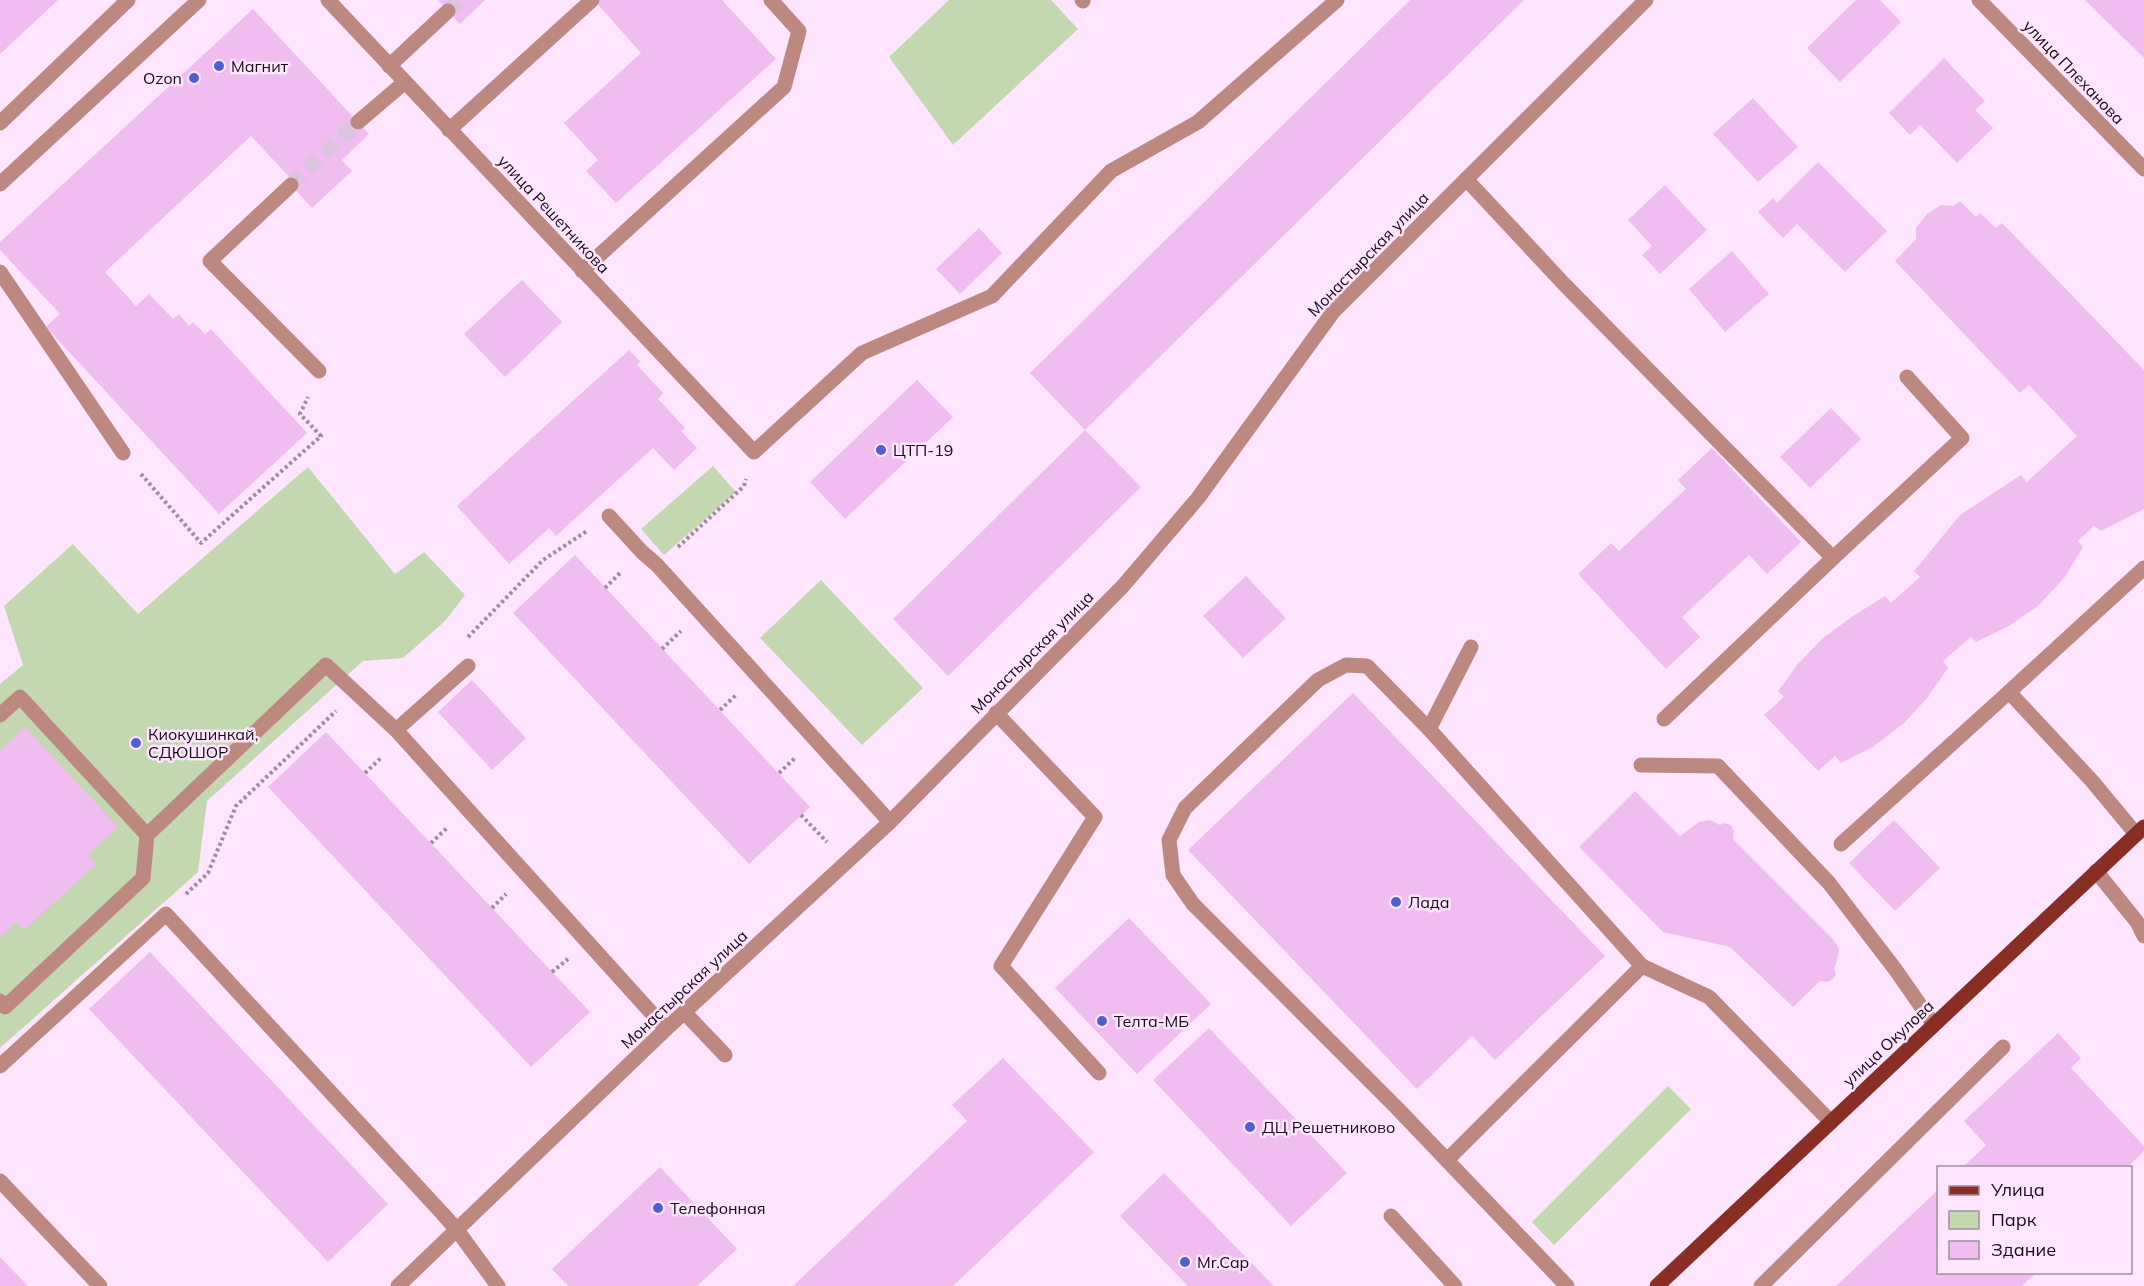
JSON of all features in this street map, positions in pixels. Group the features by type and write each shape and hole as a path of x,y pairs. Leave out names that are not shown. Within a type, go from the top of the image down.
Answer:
{"main road":[{"name":"улица Окулова","path":"1657,1286 2140,830"}],"street":[{"path":"0,123 128,0"},
{"path":"0,184 199,0"},
{"name":"улица Решетникова","path":"328,0 754,452"},
{"path":"449,129 592,0"},
{"path":"582,271 784,87 799,31 771,0"},
{"path":"754,452 862,353 992,296 1111,171 1198,122 1337,0"},
{"name":"Монастырская улица","path":"398,1286 666,1029 890,822 1123,586 1198,498 1333,312 1646,0"},
{"name":"улица Плеханова","path":"1979,0 2144,170"},
{"path":"390,66 448,11"},
{"path":"358,122 405,82"},
{"path":"1466,179 1563,283 1833,558"},
{"path":"291,185 210,261 318,371"},
{"path":"0,272 123,453"},
{"path":"1664,719 1962,438 1907,377"},
{"path":"609,516 657,565 890,822"},
{"path":"1841,844 2144,568"},
{"path":"1429,729 1471,647"},
{"path":"0,1001 5,1006 143,879 147,835 326,664 396,730 666,1029"},
{"path":"1567,1286 1447,1160 1193,904 1173,875 1170,840 1185,808 1318,680 1346,665 1367,666 1429,729 1642,966 1709,997 1831,1122"},
{"path":"396,730 468,666"},
{"path":"2009,692 2140,830"},
{"path":"0,715 20,697 147,835"},
{"path":"996,713 1095,817 1001,966 1098,1073"},
{"path":"1641,765 1718,766 1829,883 1895,969 1934,1025"},
{"path":"2096,871 2137,922 2144,936"},
{"path":"0,1066 166,914 457,1230 498,1286"},
{"path":"1447,1160 1642,966"},
{"path":"685,1013 725,1055"},
{"path":"1761,1286 2003,1047"},
{"path":"0,1181 100,1286"},
{"path":"1391,1216 1455,1286"}],"path":[{"path":"123,453 201,543 321,436 300,414 318,371"},
{"path":"657,565 744,486 754,452"},
{"path":"463,641 543,560 609,516"},
{"path":"166,914 208,873 236,806 336,711"},
{"path":"365,773 387,752"},
{"path":"801,815 829,845"},
{"path":"431,843 452,823"},
{"path":"492,908 511,889"},
{"path":"552,972 571,956"}],"green space":[{"path":"949,0 1051,0 1078,29 953,145 889,57"},
{"path":"713,466 736,492 664,555 641,529"},
{"name":"Киокушинкай, СДЮШОР","path":"308,467 395,574 424,552 465,595 445,621 403,658 363,661 207,801 198,872 0,1048 0,684 23,665 4,606 73,544 138,614"},
{"path":"821,580 923,688 862,745 760,638"},
{"path":"1668,1086 1691,1109 1554,1245 1532,1222"}],"building":[{"path":"0,0 58,0 0,54"},
{"path":"438,0 485,0 460,24"},
{"path":"594,0 722,0 776,59 616,203 586,171 598,160 564,123 641,53"},
{"path":"1410,0 1524,0 1085,430 1030,373"},
{"path":"1856,0 1880,0 1901,22 1840,82 1807,48"},
{"path":"2085,0 2144,0 2144,58"},
{"path":"253,9 369,134 342,160 352,171 312,208 289,183 292,180 251,136 105,272 136,306 149,294 173,319 179,314 189,326 193,322 205,334 211,329 307,433 219,514 46,327 60,314 0,250 0,242"},
{"path":"1944,58 1985,101 1975,110 1993,128 1957,163 1920,125 1910,135 1889,113"},
{"path":"1753,98 1798,147 1758,182 1713,134"},
{"path":"1818,162 1887,231 1845,272 1797,224 1783,238 1758,212 1773,198 1777,203"},
{"path":"1665,185 1707,230 1660,274 1642,255 1652,246 1628,220"},
{"path":"1960,201 1976,217 1980,213 1996,228 2002,223 2144,370 2144,509 2101,531 2094,526 2078,541 2083,547 2064,578 2038,606 2009,626 1976,642 1971,637 1943,661 1948,668 1928,697 1904,723 1873,747 1841,763 1835,756 1818,771 1764,715 1784,697 1778,691 1798,664 1823,638 1853,616 1885,596 1891,603 1920,577 1914,571 1960,515 2021,475 2027,482 2077,436 2029,385 2020,393 1895,261 1916,239 1916,228 1927,214 1941,205 1953,206"},
{"path":"979,228 1002,253 960,294 936,269"},
{"path":"1732,251 1769,294 1725,332 1689,289"},
{"path":"522,280 562,322 505,377 464,334"},
{"path":"629,350 640,361 637,365 663,393 658,399 685,428 681,431 697,448 674,470 653,448 556,536 549,528 509,564 457,506"},
{"name":"ЦТП-19","path":"917,380 953,417 845,519 810,482"},
{"path":"1831,408 1861,439 1810,488 1780,457"},
{"path":"1085,430 1141,487 948,676 893,619"},
{"path":"1712,448 1801,542 1767,574 1749,555 1682,617 1700,637 1666,669 1578,574 1611,543 1619,551 1686,489 1678,480"},
{"path":"575,555 810,807 749,864 513,613"},
{"path":"1246,576 1286,618 1243,658 1203,616"},
{"path":"472,680 526,738 492,770 438,712"},
{"name":"Лада","path":"1353,693 1605,956 1495,1060 1472,1036 1417,1089 1188,850"},
{"path":"25,727 118,827 88,855 96,864 24,930 16,922 0,937 0,750"},
{"path":"326,732 590,1012 531,1067 268,787"},
{"path":"1635,791 1680,836 1699,822 1710,820 1720,825 1724,823 1731,825 1734,831 1733,839 1833,939 1839,949 1834,968 1836,974 1833,979 1827,982 1820,981 1793,1007 1730,947 1663,932 1579,847"},
{"path":"1894,820 1940,868 1895,911 1849,863"},
{"path":"1129,918 1211,1004 1137,1074 1055,988"},
{"path":"150,952 388,1204 328,1262 89,1009"},
{"name":"ДЦ Решетниково","path":"1209,1028 1347,1173 1291,1226 1153,1080"},
{"path":"2058,1033 2081,1058 2071,1068 2144,1146 2144,1151 2129,1166 1964,1166 1986,1145 1964,1121"},
{"path":"1003,1058 1094,1152 953,1286 793,1286 967,1121 952,1105"},
{"name":"Телефонная","path":"660,1167 737,1249 697,1286 568,1286 552,1269"},
{"path":"1164,1173 1274,1286 1188,1286 1120,1216"},
{"path":"1937,1191 1937,1274 2035,1274 2022,1286 1836,1286"},
{"path":"0,1257 28,1286 0,1286"}],"tunnel":[{"path":"448,11 460,0"},
{"path":"291,185 358,122"}],"place":[{"name":"Магнит","path":"219,66"},
{"name":"Ozon","path":"194,78"},
{"name":"ЦТП-19","path":"881,450"},
{"name":"Киокушинкай, СДЮШОР","path":"136,743"},
{"name":"Лада","path":"1396,902"},
{"name":"Телта-МБ","path":"1102,1021"},
{"name":"ДЦ Решетниково","path":"1250,1127"},
{"name":"Телефонная","path":"658,1208"},
{"name":"Mr.Cap","path":"1185,1262"}]}
